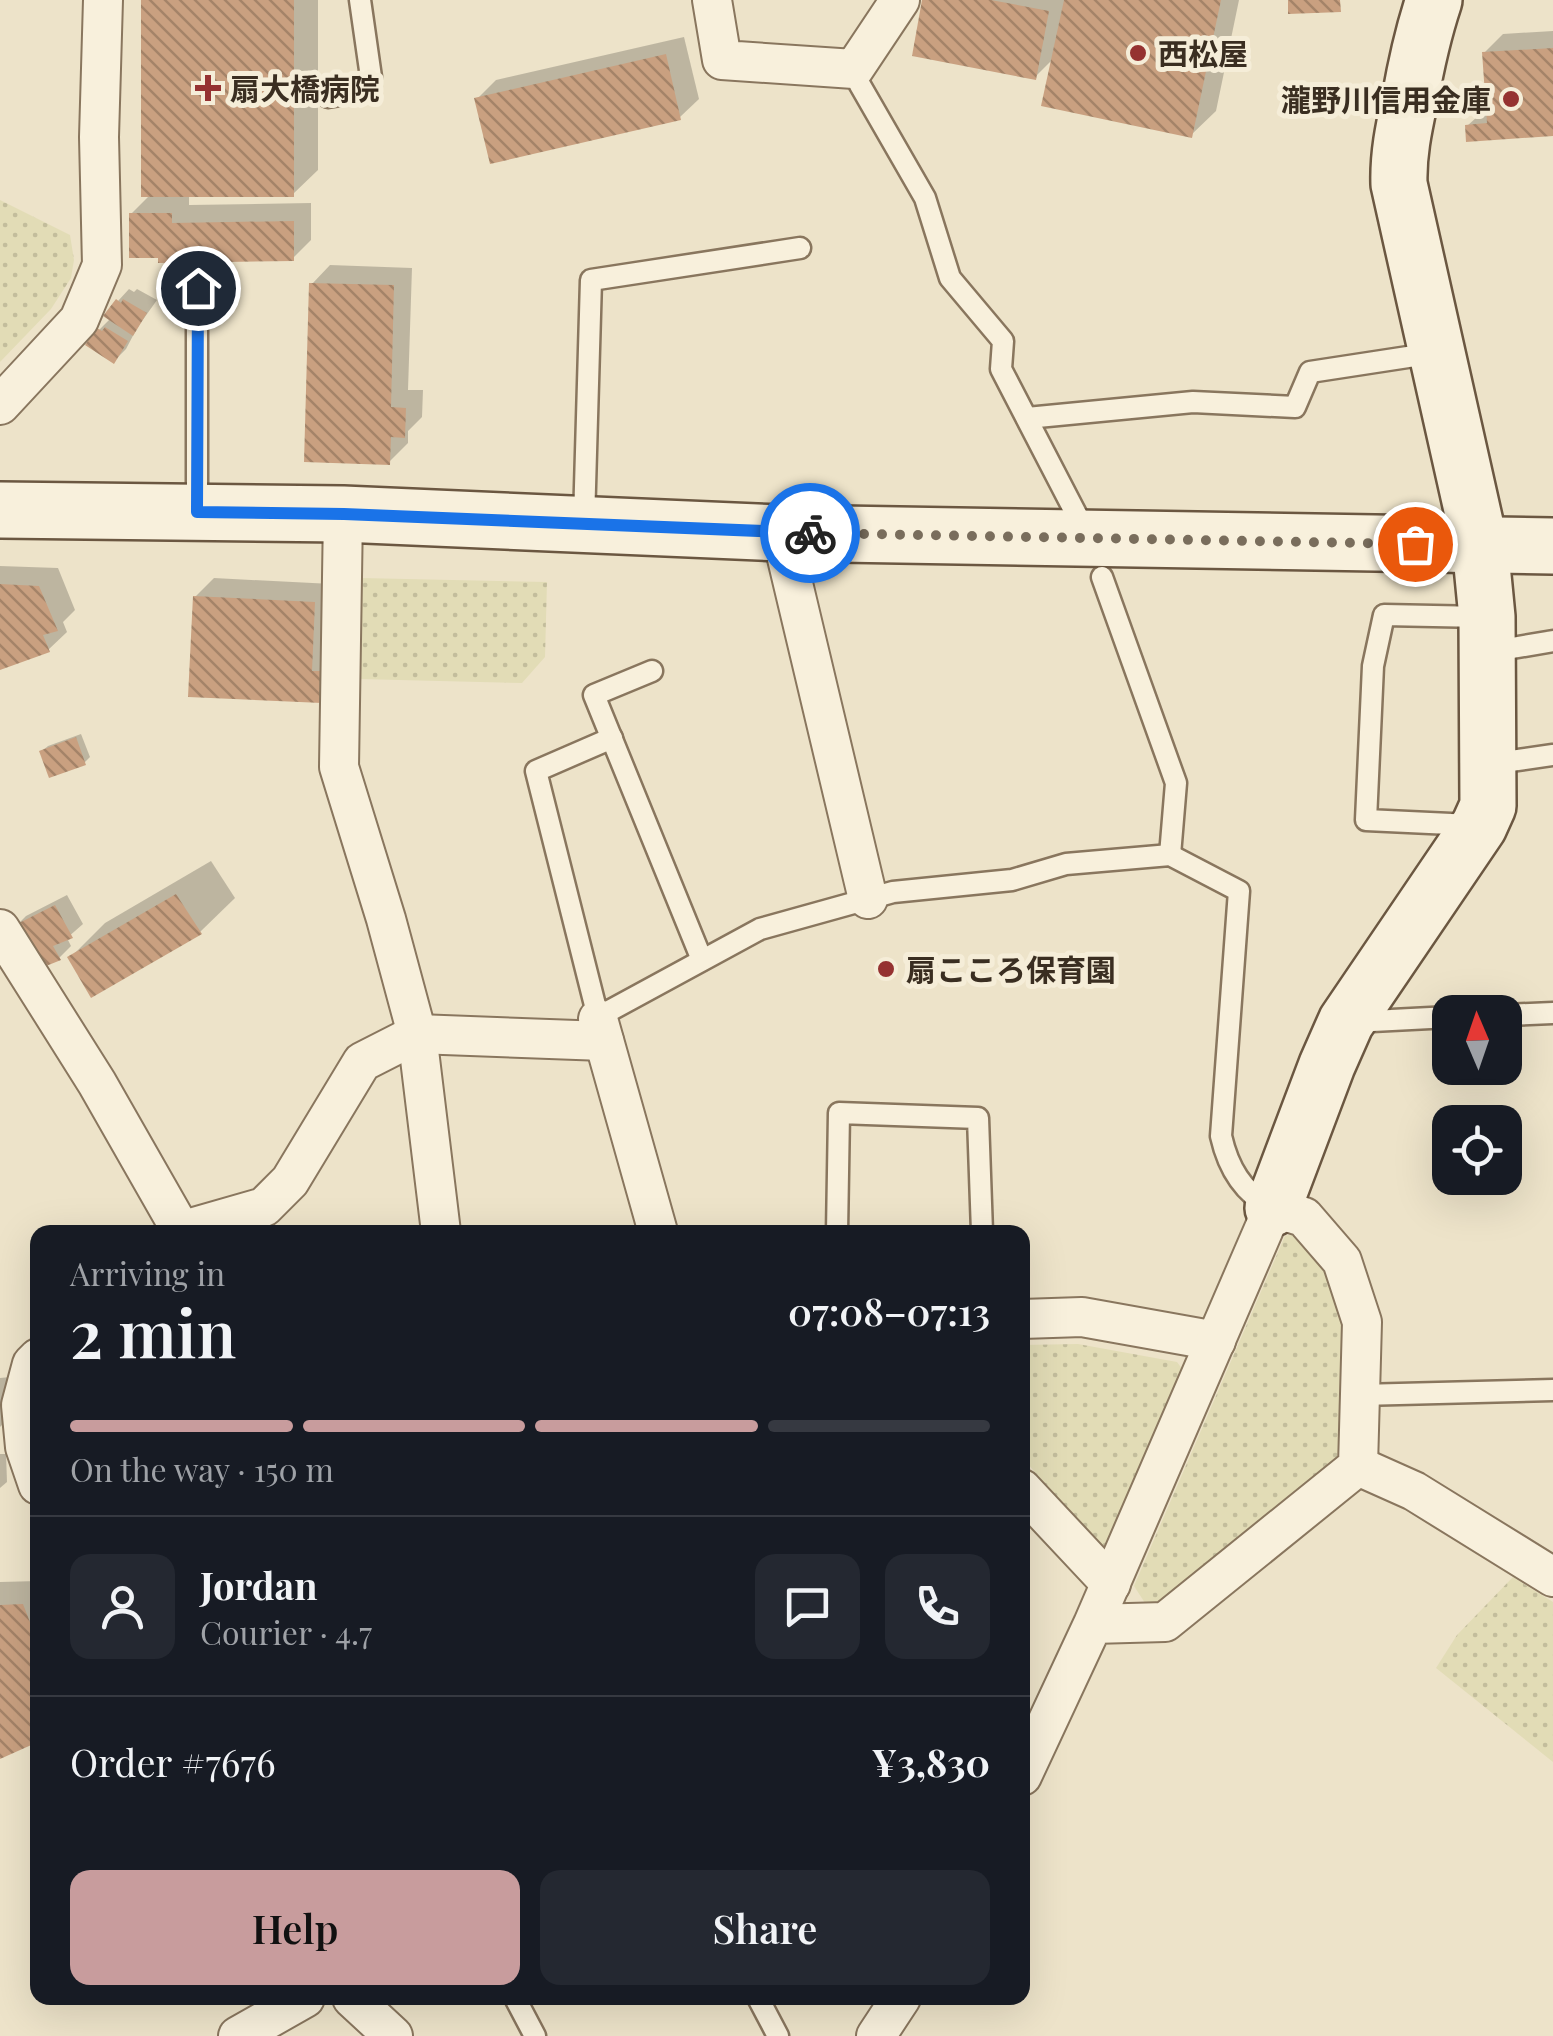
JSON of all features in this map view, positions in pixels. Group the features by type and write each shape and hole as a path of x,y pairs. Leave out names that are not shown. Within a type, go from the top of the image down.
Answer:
{"main road":[{"path":"1273,1208 1346,1022 1479,826 1488,806 1486,586 1399,184 1398,161 1421,39 1434,0"},
{"path":"0,510 344,514 584,523 782,532 1095,557 1553,546"}],"street":[{"path":"0,405 78,320 102,265 99,137 103,0"},
{"path":"712,0 722,60 854,69 900,0"},
{"path":"344,514 338,768 386,919 416,1034 440,1225"},
{"path":"782,532 868,899"},
{"path":"0,930 98,1083 175,1225"},
{"path":"204,1225 264,1208 290,1181 362,1062 416,1034 601,1029 656,1225"},
{"path":"1030,1746 1093,1624 1273,1208 1304,1218 1342,1260 1362,1322 1358,1466 1165,1622 1093,1624"},
{"path":"1030,1319 1082,1317 1216,1341"},
{"path":"21,1448 22,1405 30,1372"},
{"path":"1358,1466 1414,1491 1553,1577"},
{"path":"1030,1498 1110,1584"},
{"path":"238,2036 293,2005"},
{"path":"360,2005 393,2036"},
{"path":"876,2036 896,2005"}],"lane":[{"path":"328,96 360,92 371,77 360,0"},
{"path":"854,69 924,198 950,278 1003,341 1001,369 1095,557 1176,782 1170,855"},
{"path":"584,523 592,280 800,248"},
{"path":"197,512 198,288"},
{"path":"1027,418 1193,402 1295,407 1310,372 1438,352"},
{"path":"1479,826 1366,820 1374,666 1384,616 1487,635 1553,641"},
{"path":"652,670 594,695 702,960"},
{"path":"612,738 536,771 601,1029 702,960 760,929 892,892 1012,880 1066,864 1170,855 1239,891 1221,1136 1226,1158 1239,1181 1257,1200 1273,1208"},
{"path":"1487,764 1553,754"},
{"path":"1522,1014 1553,1012"},
{"path":"1346,1022 1432,1018"},
{"path":"837,1225 838,1114 978,1118 982,1225"},
{"path":"1360,1394 1553,1390"},
{"path":"519,2005 535,2036"},
{"path":"762,2005 778,2036"}],"shaded area":[{"path":"0,200 70,235 74,260 71,278 51,309 0,362"},
{"path":"361,578 547,582 545,657 522,683 358,679"},
{"path":"1296,1233 1331,1276 1342,1321 1340,1458 1166,1603 1145,1603 1134,1586 1285,1236"},
{"path":"1078,1344 1177,1362 1186,1374 1118,1542 1098,1547 1030,1466 1030,1345"},
{"path":"1513,1577 1553,1602 1553,1762 1436,1668 1457,1635"}],"building":[{"path":"141,0 294,0 294,197 141,197"},
{"path":"922,0 991,0 1049,11 1036,80 912,56"},
{"path":"1064,0 1221,0 1192,138 1041,106"},
{"path":"1288,0 1340,0 1341,12 1288,14"},
{"path":"1553,48 1553,136 1466,142 1465,125 1487,123 1482,52"},
{"path":"666,54 681,120 490,164 474,98"},
{"path":"129,213 172,213 172,223 294,221 294,261 158,263 158,258 129,258"},
{"path":"309,283 394,285 391,407 406,408 405,438 391,437 390,465 304,462"},
{"path":"116,299 147,313 133,336 103,316"},
{"path":"105,327 128,341 114,364 85,345 97,328 102,331"},
{"path":"0,584 39,586 58,631 43,635 50,652 0,670"},
{"path":"193,596 315,602 312,671 324,671 322,703 188,697"},
{"path":"76,737 86,765 49,778 39,751"},
{"path":"176,894 202,934 91,998 67,957"},
{"path":"55,905 73,938 53,946 61,960 36,970 38,954 30,942 23,945 11,927"},
{"path":"23,1604 30,1622 30,1746 0,1759 0,1605"}],"way so far":[{"path":"810,533 1415,544"}],"place":[{"name":"西松屋","path":"1138,53"},
{"name":"扇大橋病院","path":"208,88"},
{"name":"瀧野川信用金庫","path":"1511,99"},
{"name":"扇こころ保育園","path":"886,969"}],"route":[{"path":"198,288 197,512 344,514 810,533"}]}
